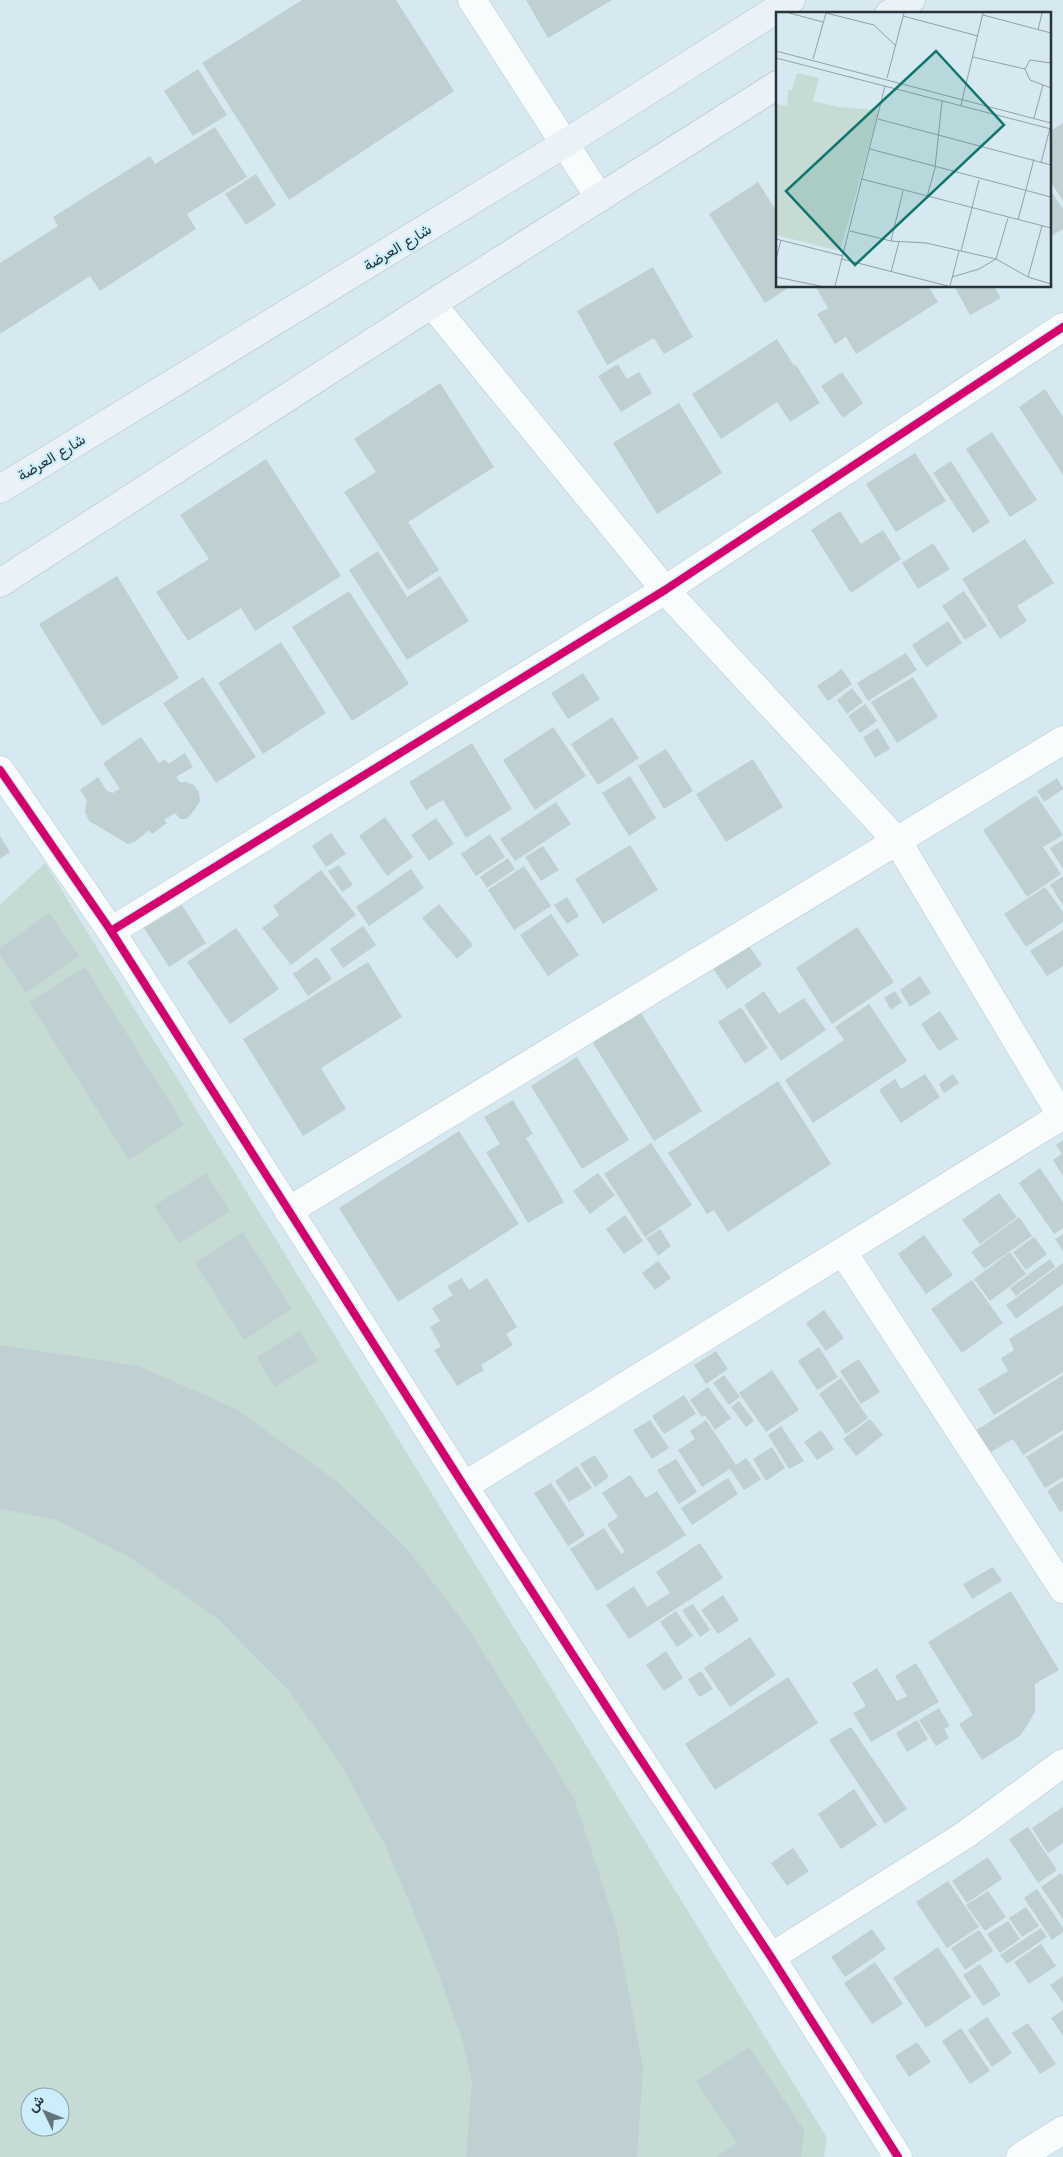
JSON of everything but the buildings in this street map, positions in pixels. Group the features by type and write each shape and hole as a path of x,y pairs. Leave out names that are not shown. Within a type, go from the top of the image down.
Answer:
{"main road":[{"name":"شارع العرضة","path":"0,489 564,144 791,0"},
{"path":"892,12 910,0"},
{"path":"0,583 432,304 776,86"}],"street":[{"path":"472,0 599,197"},
{"path":"432,304 665,590 898,842 1062,1115 464,1486"},
{"path":"111,931 665,590 1063,327"},
{"path":"288,1211 1063,740"},
{"path":"0,770 111,931 464,1486 771,1957 898,2157"},
{"path":"843,1252 1063,1588"},
{"path":"771,1957 965,1835 1063,1763"},
{"path":"1020,2157 1063,2130"}],"green space":[{"path":"45,863 827,2138 824,2157 0,2157 0,905"}],"cycle path":[{"path":"111,931 665,590 1063,327"},
{"path":"0,770 111,931 464,1486 771,1957 898,2157"}]}
